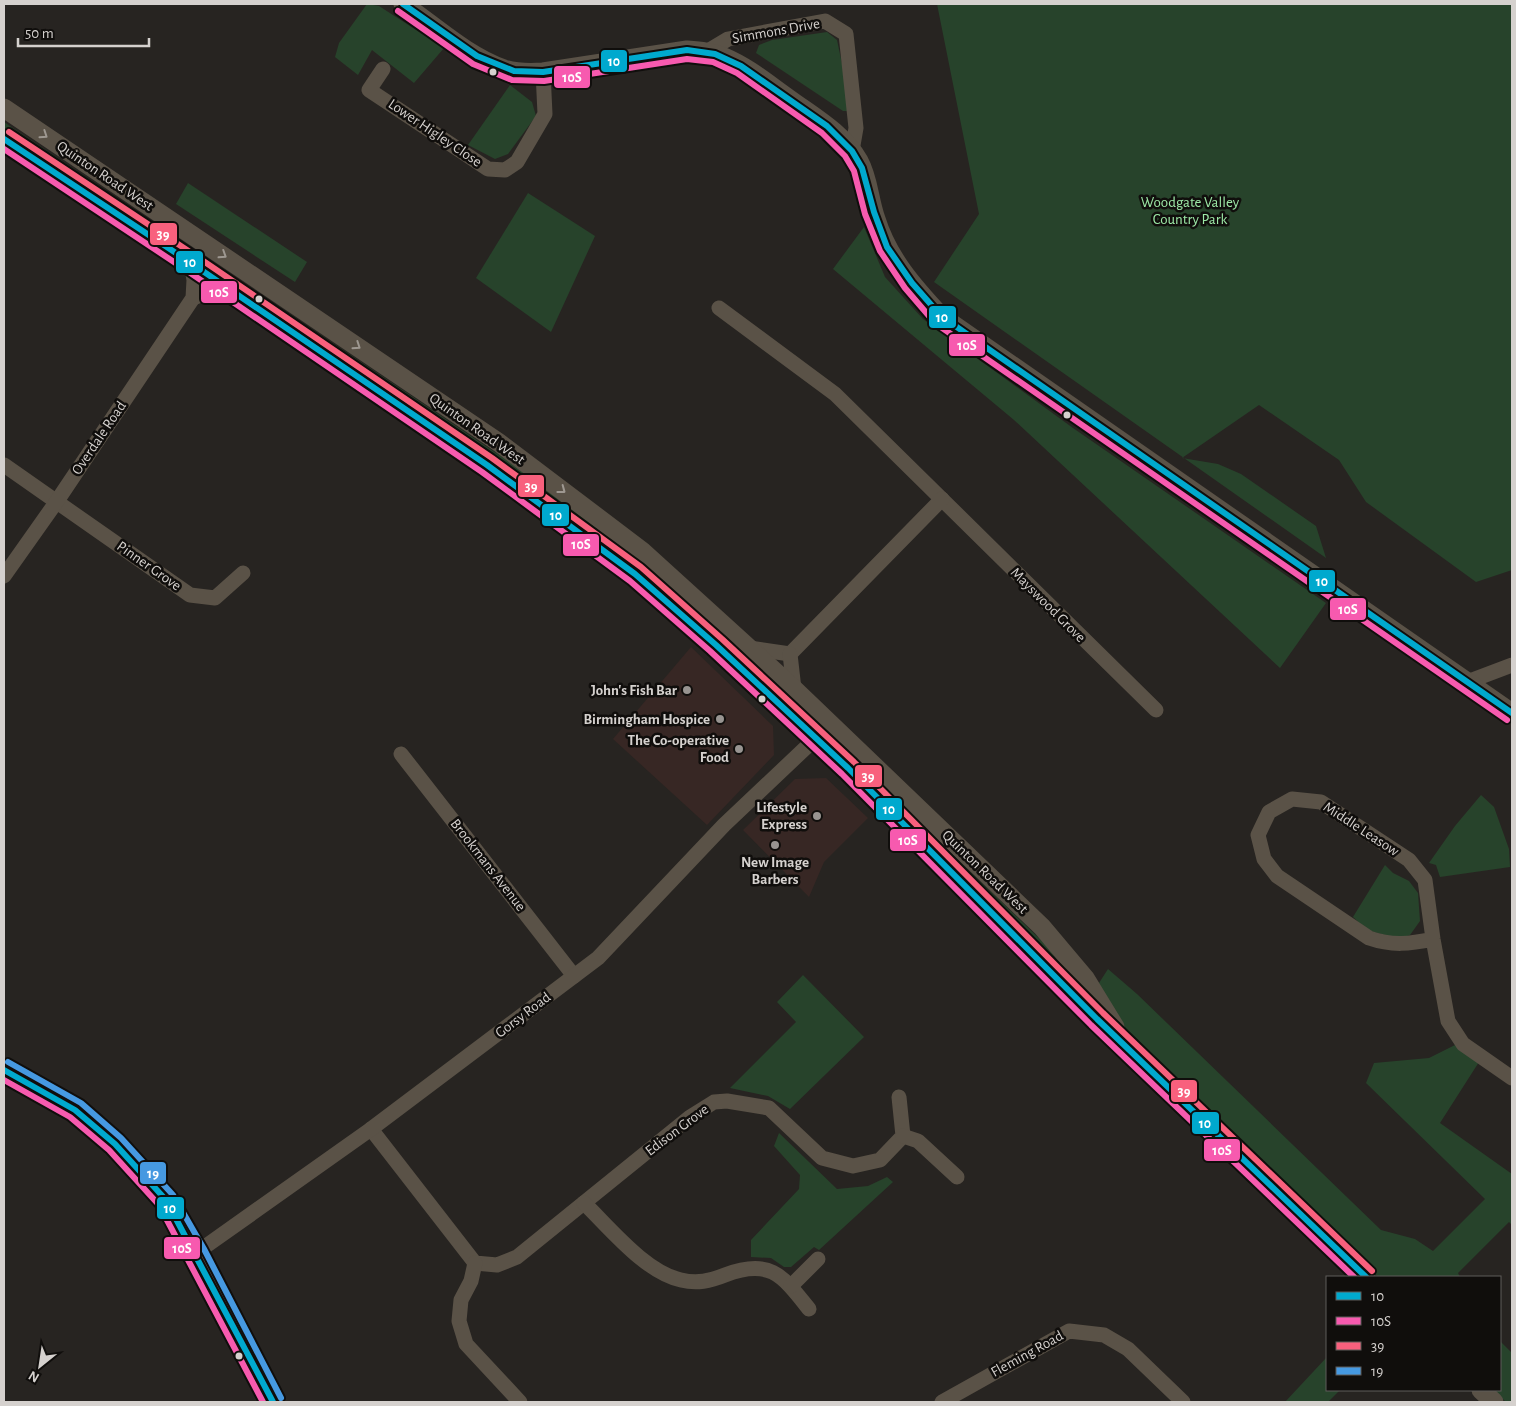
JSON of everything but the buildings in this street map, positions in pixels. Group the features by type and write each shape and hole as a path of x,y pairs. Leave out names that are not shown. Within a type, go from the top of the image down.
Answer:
{"street":[{"name":"Simmons Drive","path":"403,4 487,62 506,70 524,73 543,72 668,51 708,51 747,68 824,123 852,150 860,162 866,178 874,215 886,246 913,285 941,316 1512,713"},
{"name":"Simmons Drive","path":"708,51 728,39 825,21 846,34 856,128 852,150"},
{"name":"Lower Higley Close","path":"383,70 369,90 488,169 505,170 516,162 545,114 543,72"},
{"name":"Quinton Road West","path":"4,108 243,268 514,454 642,551 794,689 1042,927 1085,978 1128,1047"},
{"name":"Quinton Road West","path":"4,140 190,262 487,465 635,574 816,738 1097,1019 1365,1276"},
{"path":"203,242 190,262 194,280 193,298 211,291 230,290 243,268"},
{"name":"Overdale Road","path":"4,576 57,501 193,298"},
{"name":"Mayswood Grove","path":"719,308 835,394 1156,710"},
{"name":"Pinner Grove","path":"4,465 190,595 215,598 242,573"},
{"path":"790,654 942,499"},
{"path":"761,687 760,676 741,657 749,648 790,654"},
{"path":"790,654 794,689"},
{"path":"1467,682 1512,665"},
{"path":"812,708 811,718 824,731 816,738"},
{"name":"Gorsy Road","path":"196,1253 371,1129 598,958 724,825 816,738"},
{"name":"Brookmans Avenue","path":"401,754 574,976"},
{"name":"Middle Leasow","path":"1433,939 1408,944 1385,944 1369,938 1277,876 1264,859 1258,835 1270,812 1292,799 1320,802 1409,860 1425,880 1433,939 1448,1021 1463,1044 1512,1078"},
{"path":"4,1070 75,1110 107,1136 166,1200 196,1253 273,1402"},
{"path":"899,1097 903,1136 918,1141 957,1177"},
{"name":"Edison Grove","path":"475,1263 497,1265 517,1257 690,1116 714,1102 727,1101 769,1108 822,1158 853,1166 880,1160 903,1136"},
{"path":"371,1129 475,1263 471,1281 461,1300 459,1320 466,1344 520,1402"},
{"path":"584,1203 654,1270 680,1280 705,1282 743,1268 765,1268 791,1286 809,1309"},
{"path":"791,1286 818,1259"},
{"name":"Fleming Road","path":"942,1402 1069,1331 1083,1331 1104,1335 1128,1349 1183,1402"},
{"path":"1482,1391 1494,1402"}],"shaded area":[{"path":"691,647 773,726 774,755 707,825 613,739"},
{"path":"826,778 868,818 824,862 809,897 743,830 795,779"}],"green space":[{"path":"367,4 379,6 444,48 414,83 372,50 358,75 335,57 339,43"},
{"name":"Woodgate Valley Country Park","path":"937,4 1512,4 1512,570 1476,582 1366,502 1339,460 1259,405 1183,457 934,282 979,214"},
{"path":"827,32 837,40 848,92 847,111 843,111 756,53 759,45 772,40"},
{"path":"510,85 532,102 536,116 508,154 495,159 468,145"},
{"path":"4,122 186,244 185,249 4,133"},
{"path":"188,183 307,262 295,282 176,204"},
{"path":"528,193 595,236 551,332 476,278"},
{"path":"864,227 885,277 923,319 1073,428 1326,603 1280,668 1014,420 833,269"},
{"path":"245,284 554,492 631,552 721,630 716,635 241,286"},
{"path":"1185,458 1218,464 1241,474 1316,526 1326,558"},
{"path":"856,766 861,766 1049,948 1054,956 1048,961"},
{"path":"1481,795 1494,807 1509,849 1510,867 1440,877 1436,865 1429,863 1455,826"},
{"path":"1385,865 1393,873 1409,881 1418,893 1420,921 1410,935 1399,939 1367,930 1353,917"},
{"path":"1108,969 1137,994 1381,1230 1415,1239 1433,1251 1485,1199 1366,1083 1374,1063 1429,1058 1455,1045 1479,1062 1440,1123 1512,1174 1512,1225 1509,1222 1458,1273 1460,1276 1377,1276 1156,1061 1110,1011 1099,983"},
{"path":"803,975 864,1037 790,1109 768,1096 730,1088 796,1022 777,1002"},
{"path":"779,1133 837,1189 868,1186 887,1177 893,1182 819,1250 814,1247 791,1267 784,1267 771,1258 751,1257 751,1240 799,1189 800,1175 774,1146"},
{"path":"1501,1342 1512,1353 1512,1402 1506,1402 1494,1391 1501,1391"},
{"path":"1326,1358 1326,1391 1339,1391 1328,1402 1285,1402"}],"transit line":[{"name":"10","path":"403,4 477,56 514,71 543,72 687,50 715,54 741,66 827,126 852,151 862,168 874,212 887,247 912,283 941,316 1512,713"},
{"name":"10S","path":"398,11 473,64 512,80 544,81 687,59 713,62 737,73 822,133 845,156 854,171 865,214 880,251 905,288 935,323 1507,720"},
{"name":"39","path":"9,132 196,256 492,458 641,567 722,639 854,762 1103,1013 1372,1271"},
{"name":"10","path":"4,139 191,263 487,465 635,574 716,645 848,768 1097,1019 1365,1276"},
{"name":"10S","path":"4,149 186,270 482,472 630,581 710,651 842,774 1091,1025 1353,1276"},
{"name":"19","path":"8,1062 81,1103 121,1138 173,1195 204,1249 281,1398"},
{"name":"10","path":"4,1070 75,1110 115,1144 166,1200 273,1402"},
{"name":"10S","path":"4,1080 70,1117 109,1150 159,1205 263,1402"}],"place":[{"name":"John's Fish Bar","path":"687,690"},
{"name":"Birmingham Hospice","path":"720,719"},
{"name":"The Co-operative Food","path":"739,749"},
{"name":"Lifestyle Express","path":"817,816"},
{"name":"New Image Barbers","path":"775,845"}]}
